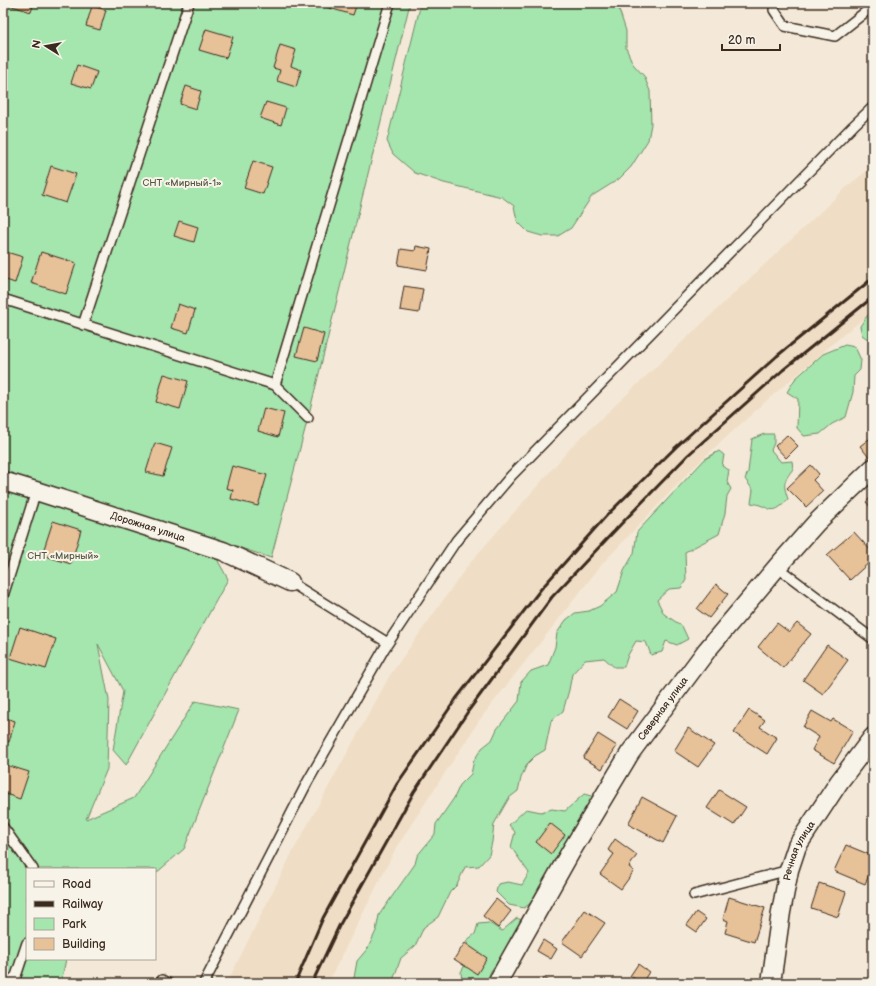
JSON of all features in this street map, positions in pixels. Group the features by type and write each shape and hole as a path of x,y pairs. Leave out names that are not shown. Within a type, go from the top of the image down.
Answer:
{"street":[{"name":"Северная улица","path":"497,983 570,853 630,753 706,650 816,523 873,468"},
{"name":"Дорожная улица","path":"3,481 36,490 223,551 290,582"},
{"name":"Речная улица","path":"771,983 781,912 789,870 797,846 816,816 873,737"}],"lane":[{"path":"83,325 189,3"},
{"path":"275,385 390,3"},
{"path":"775,3 774,10 785,26 835,36 873,6"},
{"path":"204,983 308,781 388,643 456,541 511,476 873,108"},
{"path":"3,299 275,385 308,418"},
{"path":"3,596 36,490"},
{"path":"777,567 873,639"},
{"path":"290,582 388,643"},
{"path":"3,827 33,868"},
{"path":"694,895 789,870"},
{"path":"8,983 16,976 26,946"}],"shaded area":[{"path":"873,166 873,312 849,330 764,403 696,465 603,563 481,718 396,848 328,983 227,983 292,853 390,675 468,565 574,444 850,184"}],"green space":[{"name":"СНТ «Мирный-1»","path":"3,3 410,3 308,418 271,558 226,543 218,561 228,579 126,765 113,750 123,691 98,644 109,700 107,769 86,819 134,798 195,701 239,710 184,849 156,873 156,868 26,868 26,960 66,960 61,983 3,983"},
{"path":"421,3 617,3 626,31 626,48 633,64 644,76 650,91 651,124 648,140 631,167 619,179 592,196 571,228 558,236 542,236 528,232 517,221 514,206 502,197 444,183 415,173 393,154 387,141"},
{"path":"873,312 872,342 862,335 860,326 867,316"},
{"path":"845,345 855,347 861,360 860,370 854,376 853,392 846,417 832,424 820,434 804,436 797,428 798,399 787,392 795,379 823,354"},
{"path":"764,434 774,434 774,443 771,450 781,462 792,461 793,469 787,477 785,483 785,490 788,499 774,510 751,503 753,490 745,479 748,472 752,439"},
{"path":"719,451 724,455 722,466 729,470 727,482 731,489 727,496 725,513 719,534 685,552 686,580 681,588 669,589 657,600 664,614 682,626 688,639 677,645 666,641 662,652 651,655 646,642 636,641 628,655 624,667 614,667 604,658 585,660 572,674 563,711 551,721 545,750 535,756 527,764 521,778 518,791 509,798 494,824 489,855 479,866 465,867 457,885 450,892 438,917 424,927 415,946 401,958 392,983 351,983 354,978 357,961 368,948 376,931 379,915 415,864 417,856 435,834 436,824 454,798 460,785 471,774 474,760 482,748 492,740 497,729 519,701 521,682 531,671 548,665 555,647 557,633 566,620 575,613 589,611 600,606 617,592 624,571 634,553 637,532 705,459"},
{"path":"584,794 595,797 540,896 524,908 509,905 496,892 498,884 508,882 522,885 529,873 511,847 515,832 509,825 526,809 541,812 552,809 565,811"},
{"path":"517,918 523,921 510,951 499,960 491,971 486,983 462,982 461,972 469,958 471,948 466,941 475,934 478,924 489,923 502,931"}],"building":[{"path":"10,3 34,3 31,12 9,5"},
{"path":"327,3 357,3 353,15 326,7"},
{"path":"92,6 106,10 100,30 86,26"},
{"path":"206,29 233,37 226,58 199,50"},
{"path":"280,45 296,50 291,66 301,70 296,87 277,81 280,70 273,68"},
{"path":"77,65 97,72 91,89 71,83"},
{"path":"186,86 201,91 196,109 180,104"},
{"path":"266,102 286,108 281,125 260,118"},
{"path":"253,161 272,167 263,194 244,188"},
{"path":"51,166 76,174 66,203 42,195"},
{"path":"179,221 198,227 194,242 174,236"},
{"path":"416,246 431,249 427,270 398,265 401,249 415,251"},
{"path":"3,251 23,257 15,283 3,279"},
{"path":"41,252 76,263 66,294 31,283"},
{"path":"404,286 423,289 419,313 400,310"},
{"path":"178,304 195,310 188,333 171,328"},
{"path":"304,328 324,334 317,361 296,356"},
{"path":"164,374 188,381 180,409 156,402"},
{"path":"264,408 284,413 278,437 258,431"},
{"path":"787,435 798,446 786,458 775,446"},
{"path":"869,439 873,444 873,459 871,460 860,446"},
{"path":"155,443 172,448 163,476 146,472"},
{"path":"811,465 819,474 813,480 823,491 806,507 787,488"},
{"path":"232,466 267,475 258,506 231,499 233,490 226,488"},
{"path":"873,495 873,510 866,502"},
{"path":"53,521 81,530 71,564 42,555"},
{"path":"854,532 873,553 873,559 850,580 827,555"},
{"path":"716,584 728,594 709,618 697,609"},
{"path":"777,623 789,632 797,623 811,634 783,668 758,647"},
{"path":"20,627 56,639 46,669 10,658"},
{"path":"827,645 848,660 823,694 803,680"},
{"path":"619,699 638,711 627,729 608,717"},
{"path":"749,710 765,720 760,727 777,738 767,754 734,733"},
{"path":"812,711 831,722 833,719 853,731 834,763 812,750 819,737 803,727"},
{"path":"3,717 15,721 9,742 3,740"},
{"path":"688,728 714,745 698,767 674,751"},
{"path":"598,734 617,746 602,769 583,758"},
{"path":"3,764 29,772 20,799 3,793"},
{"path":"719,790 746,807 734,825 707,808"},
{"path":"642,797 677,816 663,843 628,824"},
{"path":"550,823 565,835 551,854 536,842"},
{"path":"615,839 637,855 629,867 634,871 621,889 600,874 614,854 608,850"},
{"path":"846,845 873,856 873,866 865,884 834,871"},
{"path":"819,883 846,892 838,917 811,908"},
{"path":"729,897 765,908 754,942 725,933 728,921 723,919"},
{"path":"496,899 511,911 498,928 483,916"},
{"path":"585,910 605,923 582,956 562,942"},
{"path":"696,912 706,919 697,932 687,925"},
{"path":"543,940 557,949 551,959 537,951"},
{"path":"465,943 487,958 477,974 454,959"},
{"path":"638,964 649,972 642,983 630,976"},
{"path":"870,975 873,976 873,983 869,983"},
{"path":"544,978 552,983 541,983"}],"railway":[{"path":"295,983 323,918 397,784 456,699 541,589 608,514 676,447 777,356 873,278"},
{"path":"312,983 339,926 414,792 469,710 552,597 688,455 783,370 873,297"}],"park label":[{"name":"СНТ «Мирный»","path":"63,556"}]}
